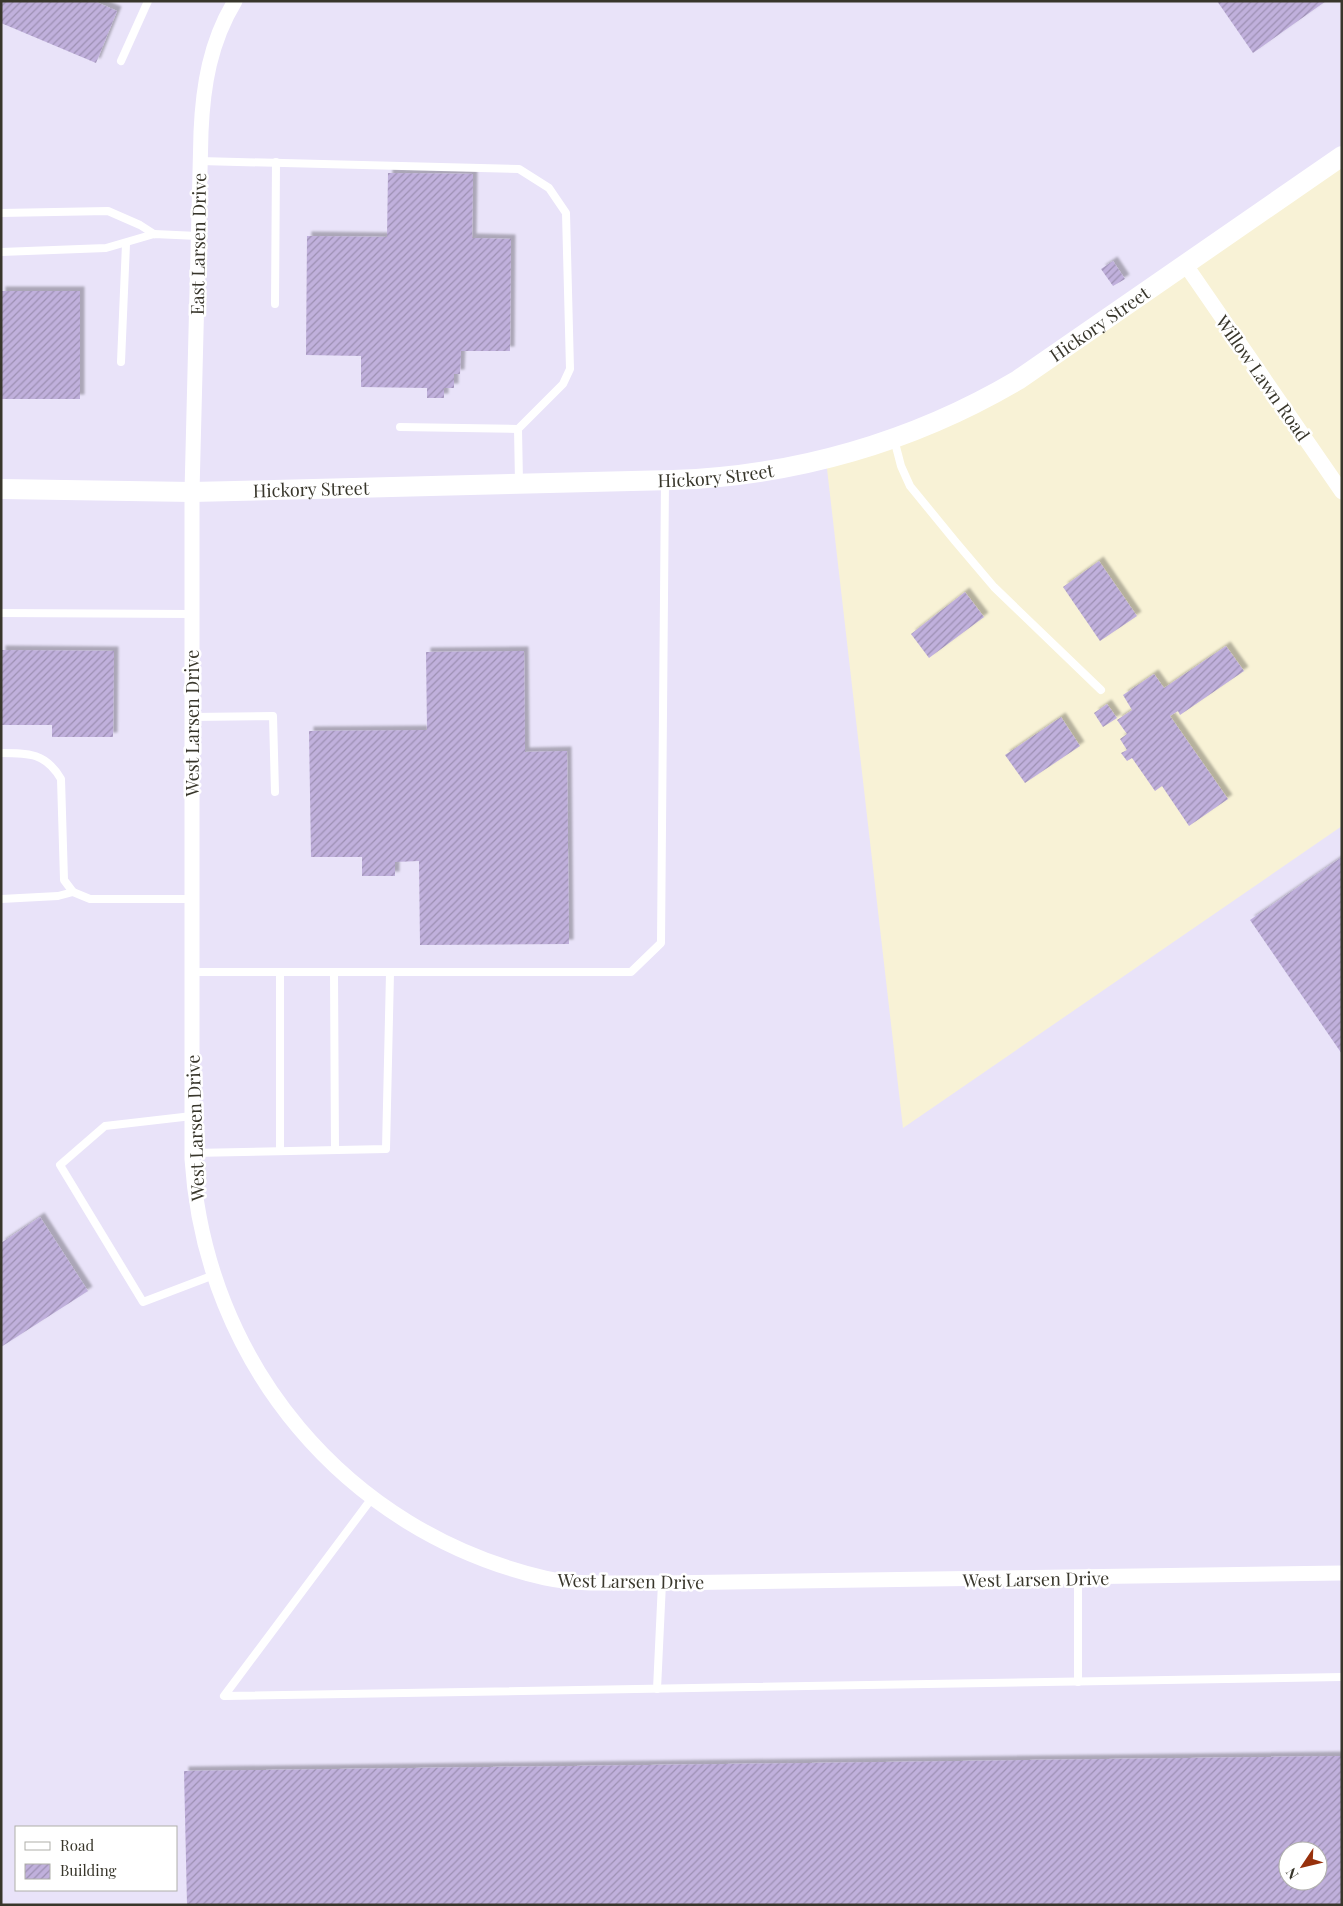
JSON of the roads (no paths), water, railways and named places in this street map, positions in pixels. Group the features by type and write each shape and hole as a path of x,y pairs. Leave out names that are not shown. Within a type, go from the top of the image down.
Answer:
{"street":[{"name":"East Larsen Drive","path":"192,492 202,109 208,68 215,39 235,1"},
{"name":"Hickory Street","path":"1,489 192,492 665,480 736,476 786,468 852,453 894,439 958,413 1018,380 1342,156"},
{"name":"Willow Lawn Road","path":"1185,264 1342,492"},
{"name":"West Larsen Drive","path":"192,492 192,1153 198,1210 214,1276 242,1343 274,1397 320,1452 372,1498 430,1534 474,1555 513,1569 560,1581 662,1583 1342,1573"}],"lane":[{"path":"121,61 148,1"},
{"path":"200,160 519,169 549,188 566,213 570,369 563,384 518,429 400,427"},
{"path":"275,304 276,162"},
{"path":"1,213 108,211 140,225 154,234"},
{"path":"1,252 106,248 126,244 154,234 198,236"},
{"path":"121,362 126,244"},
{"path":"518,429 519,484"},
{"path":"894,439 901,466 910,486 955,541 994,587 1101,690"},
{"path":"192,972 390,974 631,972 661,943 665,480"},
{"path":"1,613 192,614"},
{"path":"192,717 273,716 275,792"},
{"path":"1,753 29,753 37,756 54,768 61,779 64,880 72,892 90,899 192,899"},
{"path":"1,898 58,896 72,892"},
{"path":"280,973 280,1151"},
{"path":"334,973 335,1150"},
{"path":"192,1153 386,1149 390,974"},
{"path":"192,1116 105,1126 60,1165 143,1302 214,1276"},
{"path":"372,1498 224,1696 1342,1678"},
{"path":"1078,1578 1078,1682"},
{"path":"657,1689 662,1583"}]}
